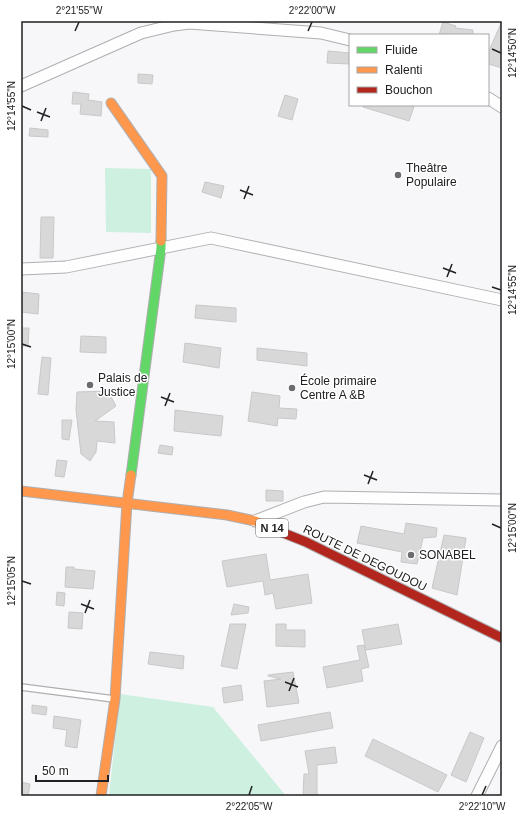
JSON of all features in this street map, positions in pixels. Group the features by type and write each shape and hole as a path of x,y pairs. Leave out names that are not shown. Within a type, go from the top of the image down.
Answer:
{"street":[{"path":"21,86 142,33 174,25 189,23 321,34 349,40"},
{"path":"489,99 502,107"},
{"path":"101,796 115,699 127,503 161,248 162,176 111,103"},
{"path":"21,270 66,267 211,238 502,300"},
{"name":"ROUTE DE DEGOUDOU","path":"21,491 227,515 255,521 306,542 502,638"},
{"path":"255,521 304,502 324,497 502,500"},
{"path":"477,796 501,751"}],"lane":[{"path":"21,687 115,699"}],"green space":[{"path":"105,168 151,169 151,233 106,232"},
{"path":"120,694 213,707 286,796 109,796"}],"building":[{"path":"502,21 502,68 489,64 489,51"},
{"path":"443,22 456,26 455,28 473,30 473,34 439,34"},
{"path":"328,51 349,53 349,64 327,63"},
{"path":"138,74 153,75 152,84 138,83"},
{"path":"73,92 89,94 88,100 102,102 101,116 80,114 81,104 72,104"},
{"path":"285,95 298,99 292,120 278,116"},
{"path":"411,106 414,107 409,121 363,107"},
{"path":"30,128 48,130 48,137 29,136"},
{"path":"205,182 224,186 221,198 202,192"},
{"path":"41,217 54,217 53,258 40,258"},
{"path":"21,292 39,294 38,314 21,312"},
{"path":"196,305 236,308 236,322 195,318"},
{"path":"21,328 29,328 28,346 21,346"},
{"path":"81,336 106,337 106,353 80,352"},
{"path":"185,343 221,348 219,368 183,362"},
{"path":"257,348 307,353 307,366 257,360"},
{"path":"42,357 51,358 48,395 38,394"},
{"path":"108,391 116,406 95,421 114,422 115,443 97,441 96,452 90,461 81,454 76,410 77,392"},
{"path":"252,392 280,396 279,408 297,409 296,419 278,418 277,426 248,421"},
{"path":"175,410 223,416 221,436 174,431"},
{"path":"62,420 72,420 69,440 62,439"},
{"path":"160,445 173,447 172,455 158,453"},
{"path":"57,460 67,461 64,477 55,476"},
{"path":"266,490 283,491 283,501 266,501"},
{"path":"406,523 437,528 436,537 423,538 417,564 401,562 402,552 357,543 361,526 404,534"},
{"path":"444,535 466,538 457,595 432,588"},
{"path":"266,554 270,580 308,574 312,603 276,609 273,593 265,595 263,581 227,587 222,561"},
{"path":"66,567 95,571 93,589 65,587"},
{"path":"57,592 65,593 64,606 56,605"},
{"path":"234,604 249,607 248,613 231,615"},
{"path":"69,612 83,613 82,629 68,628"},
{"path":"230,624 246,624 237,669 221,666"},
{"path":"276,624 286,624 286,630 305,630 305,647 276,646"},
{"path":"398,624 402,644 366,650 362,630"},
{"path":"364,645 369,667 361,669 363,681 327,688 323,667 360,660 357,646"},
{"path":"150,652 184,656 183,669 148,664"},
{"path":"293,672 299,703 267,707 264,681 281,679 268,675"},
{"path":"241,685 243,700 224,703 222,688"},
{"path":"32,705 47,707 46,715 32,713"},
{"path":"330,712 333,728 261,741 258,725"},
{"path":"54,716 81,720 77,748 65,746 67,730 53,728"},
{"path":"470,732 484,738 466,782 451,775"},
{"path":"373,739 447,775 438,792 365,756"},
{"path":"335,747 337,763 317,765 317,796 303,796 304,774 309,774 305,751"},
{"path":"21,782 30,784 28,796 21,796"}],"traffic: fast":[{"path":"131,475 161,241"}],"traffic: slow":[{"path":"111,103 162,176 161,241"},
{"path":"101,796 115,699 127,503 131,475"},
{"path":"21,491 227,515 255,521 276,530"}],"traffic: jam":[{"path":"276,530 306,542 502,638"}],"place":[{"name":"Theâtre Populaire","path":"398,175"},
{"name":"Palais de Justice","path":"90,385"},
{"name":"École primaire Centre A &B","path":"292,388"},
{"name":"SONABEL","path":"411,555"}]}
